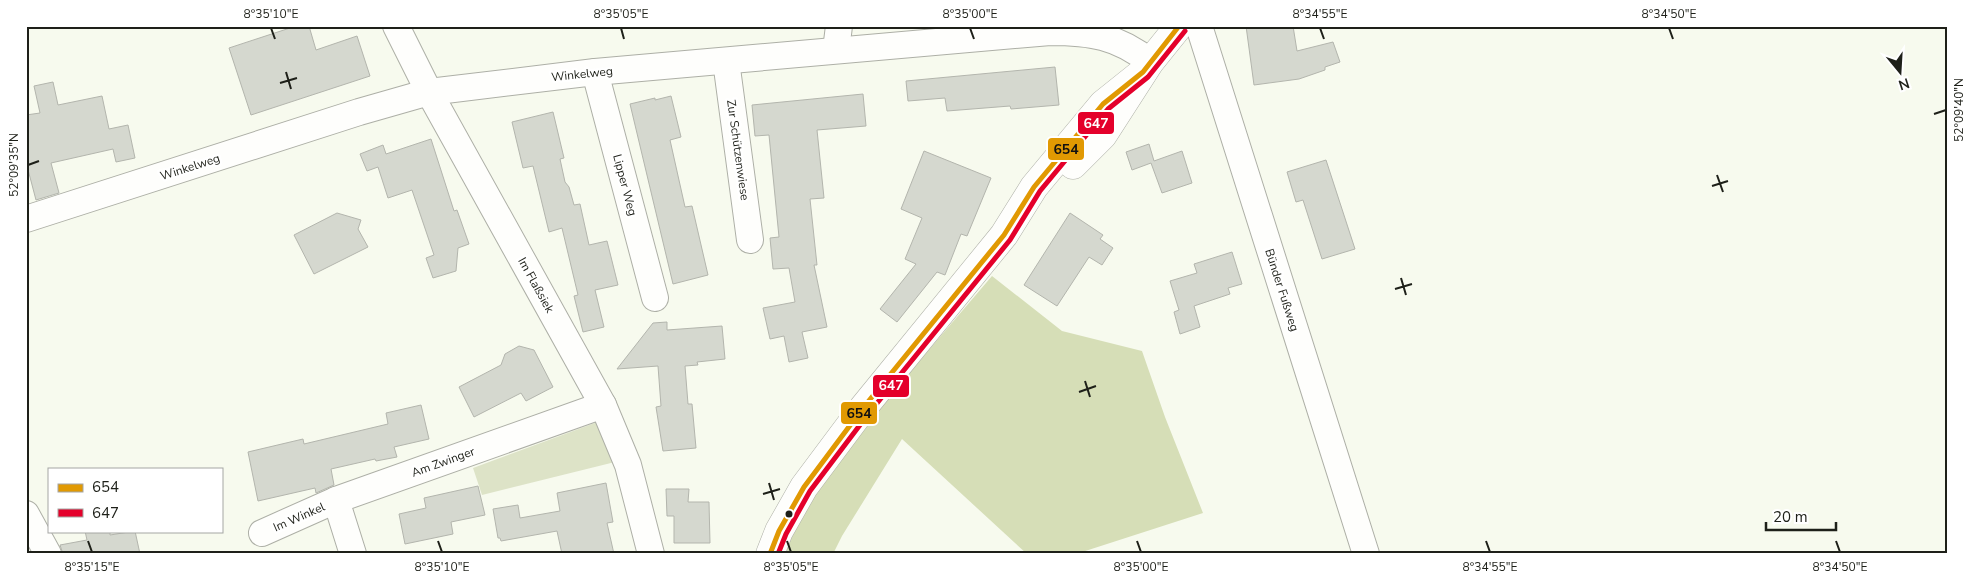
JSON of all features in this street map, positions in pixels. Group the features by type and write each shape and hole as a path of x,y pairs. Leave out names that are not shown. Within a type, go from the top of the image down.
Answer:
{"street":[{"name":"Im Flaßsiek","path":"396,26 429,92 603,405 628,465 651,554"},
{"path":"770,554 779,531 804,487 863,408 1004,235 1031,210 1103,135 1146,67 1180,26"},
{"name":"Bünder Fußweg","path":"1199,26 1366,554"},
{"name":"Winkelweg","path":"26,219 359,112 429,92 595,72 726,61 838,38 1050,32 1079,33 1107,37 1120,42 1146,67"},
{"name":"Zur Schützenwiese","path":"726,61 750,240"},
{"name":"Lipper Weg","path":"595,72 655,298"},
{"name":"Am Zwinger","path":"336,500 603,405"},
{"path":"336,500 353,554"},
{"name":"Im Winkel","path":"262,533 336,500"},
{"path":"26,514 48,554"}],"green space":[{"path":"992,276 1062,331 1142,351 1165,417 1203,513 1076,554 1027,554 902,439 842,536 833,554 782,554 816,491 874,414"},
{"path":"603,420 615,462 482,495 473,468"}],"building":[{"path":"296,26 309,26 316,50 357,36 370,76 251,115 229,48"},
{"path":"1246,26 1293,26 1297,51 1333,42 1340,62 1325,67 1325,70 1299,79 1254,85"},
{"path":"1055,67 1059,105 1011,109 1010,106 947,111 945,98 908,101 906,81"},
{"path":"53,82 58,105 102,96 109,129 128,125 135,158 116,162 113,149 51,163 59,193 36,200 26,162 26,115 40,113 34,86"},
{"path":"863,94 866,126 817,130 824,198 810,199 817,265 814,265 827,327 802,332 808,358 789,362 784,336 770,339 763,308 795,302 789,268 773,269 770,238 779,237 769,135 755,136 752,105"},
{"path":"671,96 681,137 670,140 685,207 692,206 708,275 673,284 630,104"},
{"path":"553,112 564,158 560,159 565,182 569,187 574,205 580,204 589,245 607,241 618,285 595,290 604,327 583,332 574,296 578,295 562,228 549,232 533,166 523,168 512,122"},
{"path":"431,139 454,211 457,210 469,244 458,248 456,271 433,278 426,258 434,255 412,190 388,198 378,167 367,171 360,154 383,145 386,154"},
{"path":"1149,144 1154,161 1182,151 1192,183 1162,193 1151,163 1132,170 1126,152"},
{"path":"924,151 991,178 967,236 961,234 945,275 937,272 897,322 880,309 916,264 905,259 922,218 901,209"},
{"path":"1326,160 1355,249 1322,259 1303,200 1296,202 1287,172"},
{"path":"337,213 361,220 358,229 368,247 314,274 294,235"},
{"path":"1070,213 1103,235 1100,239 1113,248 1102,265 1089,257 1057,306 1024,285"},
{"path":"1232,252 1242,284 1228,288 1230,294 1194,306 1200,327 1180,334 1174,312 1179,310 1170,281 1197,273 1194,264"},
{"path":"667,322 667,330 722,326 725,359 697,362 698,365 685,366 688,404 692,404 696,448 663,451 656,407 661,406 658,366 617,369 653,323"},
{"path":"519,346 534,350 553,387 526,401 521,393 474,417 459,387 501,365 505,354"},
{"path":"421,405 429,439 394,447 397,457 376,461 375,459 331,469 334,485 316,493 315,488 258,501 248,452 303,439 304,444 388,424 386,413"},
{"path":"606,483 613,522 607,523 614,554 562,554 557,531 501,541 498,538 493,509 518,505 520,518 560,511 557,493"},
{"path":"478,486 485,515 451,522 453,534 405,544 399,514 426,508 424,498"},
{"path":"666,489 689,489 688,502 709,502 710,543 674,543 674,516 667,516"},
{"path":"85,532 110,532 110,535 135,532 140,554 63,554 60,545 87,540"}],"transit line":[{"name":"654","path":"770,554 779,531 804,487 863,408 1004,235 1034,187 1103,104 1143,72 1179,26"},
{"name":"647","path":"778,554 786,534 810,491 869,413 1010,240 1040,191 1108,109 1148,77 1185,31"}]}
